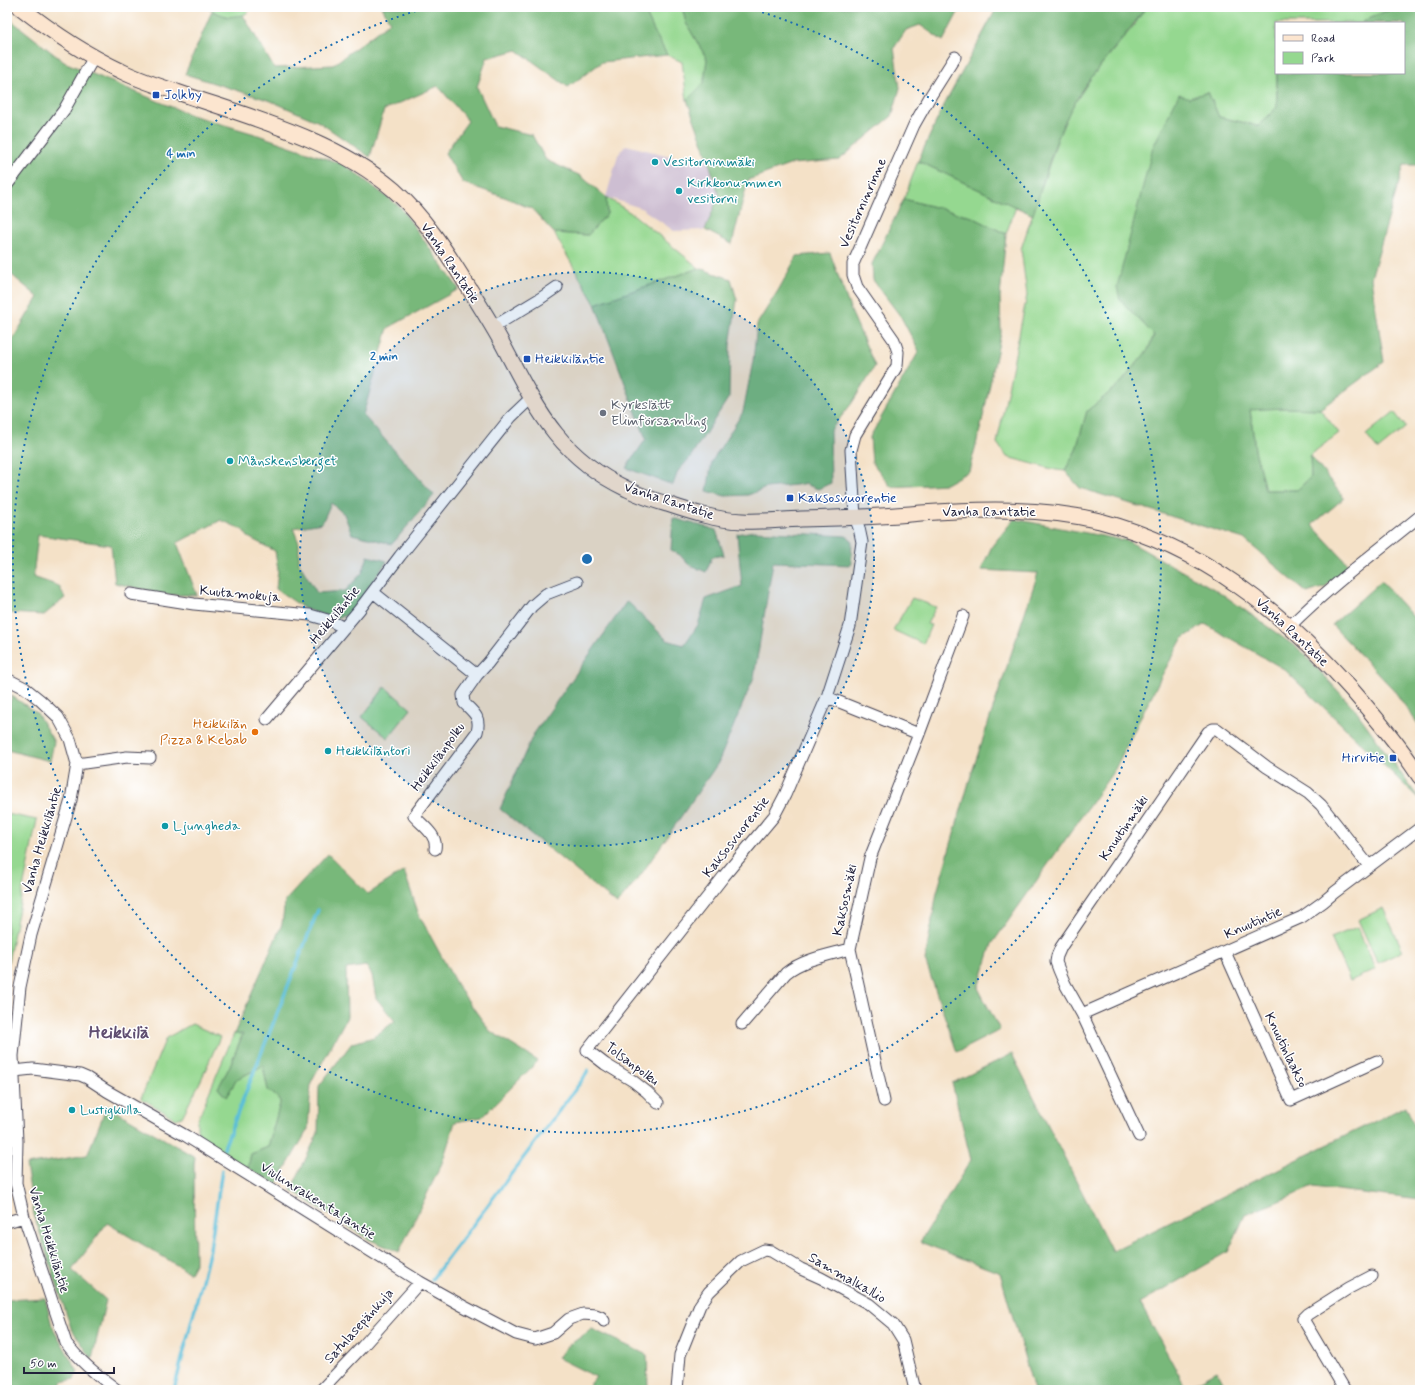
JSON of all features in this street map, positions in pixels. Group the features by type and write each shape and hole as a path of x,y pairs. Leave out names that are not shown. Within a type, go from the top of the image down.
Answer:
{"main road":[{"name":"Vanha Rantatie","path":"20,7 57,35 122,72 296,134 334,151 370,172 400,196 418,215 448,254 492,327 531,398 550,428 589,468 600,475 636,493 707,516 739,521 987,510 1036,512 1072,516 1100,522 1159,542 1194,558 1224,576 1265,604 1290,626 1338,675 1404,752 1420,777"},
{"name":"Vanha Rantatie","path":"1404,752 1420,766"}],"street":[{"path":"7,185 64,110 94,57"},
{"name":"Vesitorninrinne","path":"855,517 851,457 852,442 854,435 897,366 898,352 894,340 857,287 853,275 853,264 914,125 955,57"},
{"path":"492,327 557,287"},
{"name":"Heikkiläntie","path":"267,719 344,628 517,409 531,398"},
{"path":"1290,626 1307,609 1349,573 1420,516"},
{"name":"Kaksosvuorentie","path":"587,1050 724,876 774,816 785,795 827,697 850,626 862,539 855,517"},
{"name":"Heikkilänpolku","path":"435,849 436,844 434,838 414,816 477,732 479,725 476,716 464,703 463,695 532,606 546,594 577,582"},
{"path":"373,592 477,675"},
{"name":"Kuutamokuja","path":"131,594 194,604 310,615 330,621 344,628"},
{"name":"Kaksosmäki","path":"884,1101 850,949 870,858 919,734 963,616"},
{"name":"Vanha Heikkiläntie","path":"7,680 24,688 40,700 58,718 70,739 77,764 71,800 31,935 20,987 13,1056 17,1141 16,1183 24,1217 43,1270 66,1343 86,1366 117,1390"},
{"path":"827,697 919,734"},
{"name":"Knuutinmäki","path":"1139,1136 1082,1014 1065,984 1056,962 1056,956 1210,730 1218,729 1268,767 1308,793 1320,805 1369,866"},
{"path":"77,764 127,757 150,758"},
{"name":"Knuutintie","path":"1082,1014 1225,952 1302,916 1323,902 1420,828"},
{"path":"742,1024 791,969 803,963 850,949"},
{"name":"Knuutinlaakso","path":"1225,952 1236,980 1291,1100 1377,1061"},
{"name":"Tolsanpolku","path":"587,1050 605,1064 633,1081 658,1102"},
{"name":"Viulunrakentajantie","path":"14,1071 33,1069 80,1075 87,1078 108,1092 186,1136 420,1282 516,1334 535,1338 553,1333 569,1319 583,1314 596,1315 601,1317 604,1321"},
{"path":"7,1222 24,1217"},
{"name":"Sammalkallio","path":"677,1390 680,1355 700,1305 721,1279 741,1261 764,1250 771,1251 801,1269 821,1278 868,1304 893,1324 903,1340 915,1390"},
{"path":"1345,1390 1303,1319 1314,1310 1372,1276"},
{"name":"Satulasepänkuja","path":"321,1390 420,1282"}],"shaded area":[{"path":"626,145 678,158 708,160 719,195 705,230 674,231 641,208 606,197 618,155"}],"green space":[{"path":"208,7 254,7 239,16 229,17"},
{"path":"382,7 643,7 667,55 602,62 568,87 517,50 487,58 477,87 495,126 532,135 546,160 581,176 606,197 607,214 588,235 554,233 532,209 507,198 463,183 445,153 468,121 438,86 384,110 370,157 319,122 271,101 185,74 212,11 228,17 243,15 274,68 333,65 390,22"},
{"path":"643,7 682,7 686,23 707,59 704,83 687,100 682,62 667,55"},
{"path":"682,7 961,7 943,41 920,25 906,30 894,48 900,88 892,116 839,160 792,164 748,180 732,244 705,230 719,195 705,149 687,100 704,83 707,59 686,23"},
{"path":"996,7 1146,7 1087,84 1070,111 1054,149 1033,215 918,161 942,109"},
{"path":"1146,7 1397,7 1371,17 1364,22 1275,22 1275,74 1277,74 1277,107 1259,126 1219,117 1208,92 1189,98 1120,300 1154,334 1148,350 1119,385 1087,411 1076,450 1065,471 1056,470 1007,457 997,443 1027,295 1021,249 1058,138 1070,110 1093,75 1135,24"},
{"path":"1397,7 1420,7 1420,165 1404,165 1371,278 1384,362 1320,409 1283,408 1250,410 1255,450 1265,490 1297,490 1311,477 1310,455 1344,498 1312,525 1349,565 1325,587 1307,593 1244,539 1080,488 1065,471 1076,450 1087,411 1119,385 1148,350 1154,335 1120,300 1117,287 1153,147 1179,94 1189,98 1208,92 1219,117 1259,126 1277,107 1277,74 1405,74 1405,22 1364,22 1371,17"},
{"path":"7,17 64,62 191,115 255,134 345,165 400,207 459,289 388,328 363,415 434,495 392,544 352,534 344,514 331,503 322,523 293,528 299,543 299,563 317,593 345,591 362,573 368,556 387,561 349,615 334,618 305,609 276,589 278,570 275,551 248,537 243,530 221,520 177,543 197,595 167,595 115,583 111,545 38,535 33,577 59,586 65,598 44,615 7,613 7,475 9,448 7,447 7,349 38,297 7,271"},
{"path":"918,161 1016,207 1006,234 972,217 904,199"},
{"path":"606,197 634,215 699,268 595,304 554,233 588,235 607,214"},
{"path":"904,199 972,217 1006,234 1000,297 1001,333 981,426 969,471 946,484 891,487 872,462 870,437 919,351 901,317 873,280 872,264"},
{"path":"830,253 851,311 875,366 852,403 830,431 831,483 818,489 805,484 766,488 748,495 725,496 707,491 712,461 743,412 753,361 757,324 779,289 797,256"},
{"path":"699,268 731,279 737,300 730,345 729,397 689,459 678,471 673,485 626,468 646,439 595,304"},
{"path":"1250,409 1320,409 1339,433 1310,455 1311,477 1297,490 1265,490 1255,450"},
{"path":"1394,412 1406,427 1378,450 1366,435"},
{"path":"673,518 716,530 724,555 712,557 706,572 688,564 680,555 671,550"},
{"path":"1014,519 1128,541 1221,593 1300,650 1354,708 1420,800 1284,669 1205,624 1182,639 1161,677 1115,769 992,944 978,988 1000,1030 957,1052 925,960 937,892 972,772 1038,573 981,570 992,546"},
{"path":"754,531 846,536 852,540 851,565 773,562 754,677 718,763 640,876 617,904 500,809 533,735 627,601 667,640 684,645 698,625 706,599 742,586 737,534"},
{"path":"1381,581 1415,619 1420,620 1420,727 1393,689 1332,625"},
{"path":"912,598 936,607 927,624 931,625 923,644 893,630"},
{"path":"385,687 411,709 388,738 362,717"},
{"path":"12,696 37,713 54,742 50,761 7,750 7,712"},
{"path":"7,814 37,820 7,967"},
{"path":"328,854 368,894 404,871 419,915 458,987 490,1031 538,1061 482,1117 455,1122 442,1163 399,1252 368,1239 291,1190 318,1133 319,1086 352,1043 374,1037 395,1021 376,998 372,975 366,966 346,969 347,1017 311,1083 308,1129 276,1185 248,1168 251,1154 268,1147 281,1100 268,1090 263,1066 237,1079 226,1097 218,1088 229,1068 243,1034 234,1034 282,924 285,901"},
{"path":"1383,908 1403,951 1378,963 1358,920"},
{"path":"1357,927 1376,969 1350,981 1331,938"},
{"path":"192,1024 220,1037 201,1080 182,1117 176,1119 141,1098 166,1038"},
{"path":"243,1033 229,1068 218,1088 226,1097 237,1079 263,1066 268,1090 281,1100 268,1147 251,1154 248,1168 205,1143 197,1130 197,1121 234,1034"},
{"path":"1012,1054 1112,1251 1406,1106 1420,1139 1420,1200 1313,1187 1245,1215 1228,1252 1140,1303 1186,1388 1217,1371 1227,1390 1034,1390 1000,1273 920,1242 971,1160 952,1083"},
{"path":"107,1106 195,1157 195,1264 190,1273 107,1223 72,1270 106,1300 92,1359 71,1328 34,1215 26,1165 87,1155"},
{"path":"45,1298 52,1326 78,1372 74,1379 61,1382 59,1390 7,1390 7,1300"},
{"path":"592,1329 647,1355 648,1390 586,1390 596,1377 558,1358 565,1348"}],"waterway":[{"path":"224,1149 318,910"},
{"path":"432,1279 583,1079 588,1070"},
{"path":"174,1390 210,1249 222,1170"}],"place":[{"name":"Jolkby","path":"156,95"},
{"name":"Vesitorninmäki","path":"655,162"},
{"name":"Kirkkonummen vesitorni","path":"679,191"},
{"name":"Heikkiläntie","path":"527,359"},
{"name":"Kyrkslätt Elimförsamling","path":"603,413"},
{"name":"Månskensberget","path":"230,461"},
{"name":"Kaksosvuorentie","path":"790,498"},
{"name":"Heikkilän Pizza & Kebab","path":"255,732"},
{"name":"Heikkiläntori","path":"328,751"},
{"name":"Hirvitie","path":"1393,758"},
{"name":"Ljungheda","path":"165,826"},
{"name":"Lustigkulla","path":"72,1110"}],"district":[{"name":"Heikkilä","path":"119,1033"}]}
